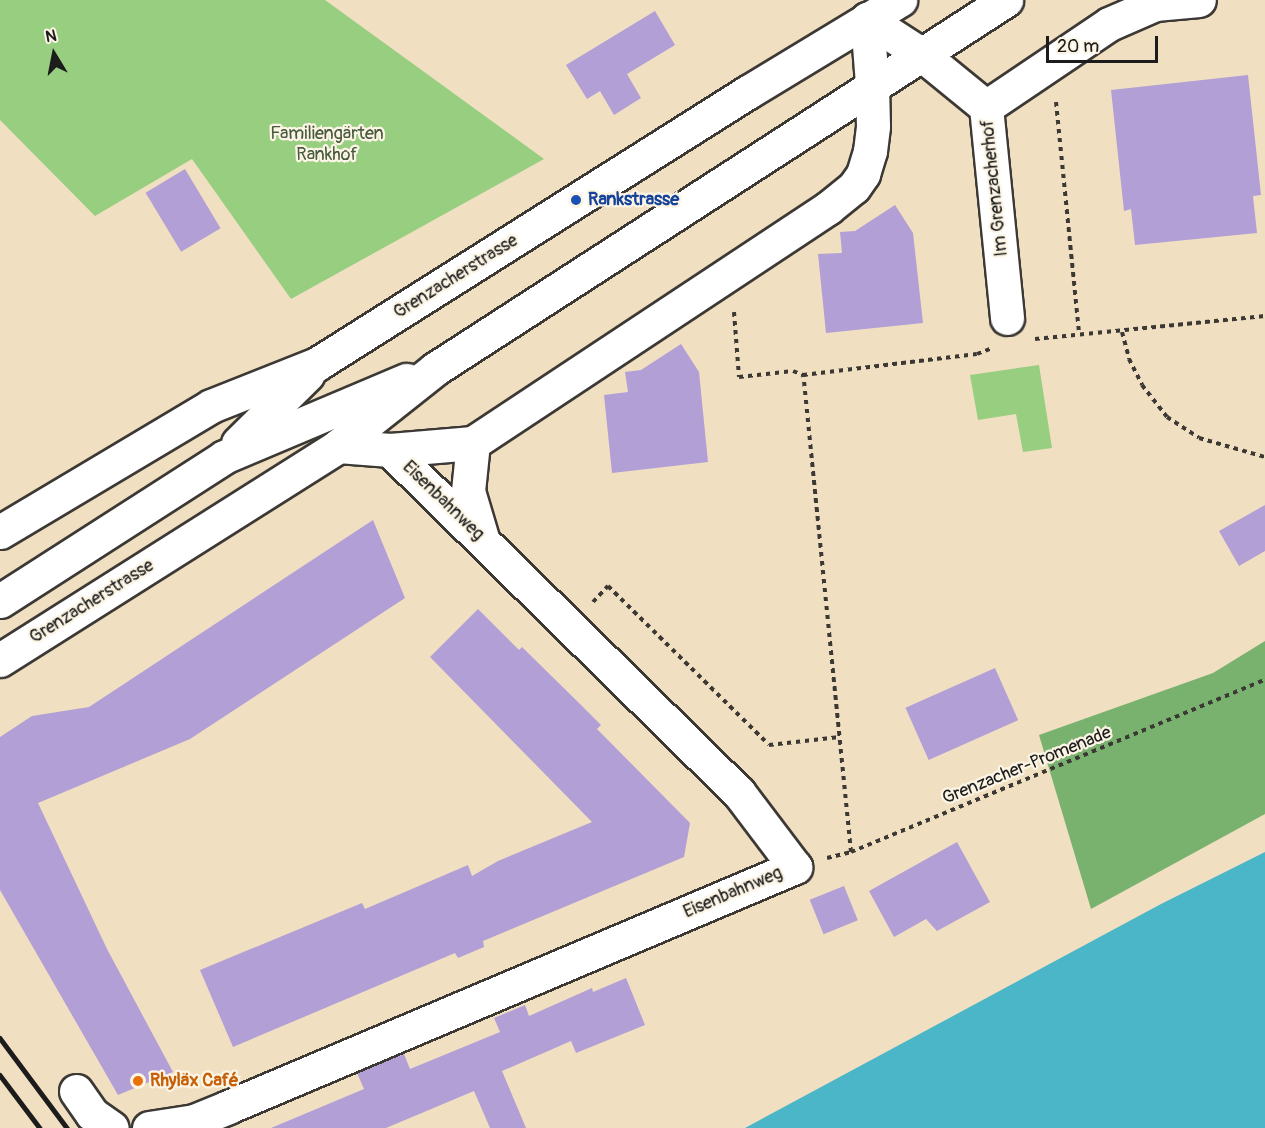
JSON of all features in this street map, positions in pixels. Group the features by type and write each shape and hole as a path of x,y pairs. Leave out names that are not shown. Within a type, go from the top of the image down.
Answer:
{"main road":[{"name":"Grenzacherstrasse","path":"0,532 211,406 317,364 865,10 900,0"},
{"name":"Grenzacherstrasse","path":"0,660 338,446 435,369 872,84 1006,0"},
{"path":"987,107 1109,24 1155,4 1199,0"},
{"name":"Im Grenzacherhof","path":"865,10 987,107 1003,332"},
{"path":"390,450 473,443 828,208 854,187 863,174 870,151 873,126 872,84 865,10"},
{"path":"224,457 317,364"},
{"path":"0,601 224,457 435,369"},
{"path":"473,443 468,491 483,540"},
{"name":"Eisenbahnweg","path":"149,1128 194,1120 228,1107 795,867 739,793 390,450 338,446"},
{"path":"76,1092 92,1114 112,1128"}],"path":[{"path":"1041,70 1055,94 1079,334"},
{"path":"739,303 734,312 739,377 793,371 803,375 977,354 1003,332"},
{"path":"1033,339 1122,332 1265,316"},
{"path":"1122,332 1129,359 1142,385 1167,417 1199,438 1265,457"},
{"path":"803,375 851,852"},
{"path":"569,626 608,586 769,745 840,737"},
{"name":"Grenzacher-Promenade","path":"795,867 851,852 1265,680"}],"green space":[{"name":"Familiengärten Rankhof","path":"0,0 325,0 544,159 291,299 192,159 95,216 0,120"},
{"path":"1039,365 1052,448 1023,452 1016,414 978,420 970,375"},
{"path":"1265,641 1265,814 1091,909 1039,735 1213,673"}],"water":[{"path":"1265,852 1265,1128 745,1128 1161,904"}],"building":[{"path":"655,11 675,45 627,74 641,98 614,115 600,91 587,99 566,65"},
{"path":"1248,75 1261,195 1253,196 1257,233 1135,245 1131,209 1124,211 1111,90"},
{"path":"185,169 221,228 181,252 146,193"},
{"path":"895,205 913,233 923,323 826,333 818,254 842,253 840,232 855,231"},
{"path":"681,344 699,372 708,462 612,473 604,395 628,392 625,372 641,370"},
{"path":"1265,505 1265,551 1239,566 1219,531"},
{"path":"373,520 405,598 190,739 38,803 107,949 173,1072 118,1095 0,890 0,737 32,716 89,707"},
{"path":"478,609 519,650 522,647 601,725 597,729 690,823 684,857 483,941 484,947 458,958 455,953 233,1047 200,970 362,903 365,909 468,865 472,876 498,861 592,822 430,657"},
{"path":"995,668 1018,720 929,760 905,708"},
{"path":"957,842 990,902 937,931 926,919 894,937 869,891"},
{"path":"844,886 858,920 824,934 810,900"},
{"path":"626,978 645,1025 576,1053 571,1041 502,1071 526,1128 490,1128 474,1091 386,1128 271,1128 364,1089 357,1073 404,1054 410,1069 500,1032 494,1018 525,1005 529,1016 592,988 593,992"}],"railway":[{"path":"0,1038 67,1128"},
{"path":"0,1075 40,1128"}],"place":[{"name":"Rankstrasse","path":"576,200"},
{"name":"Rhyläx Café","path":"138,1081"}]}
